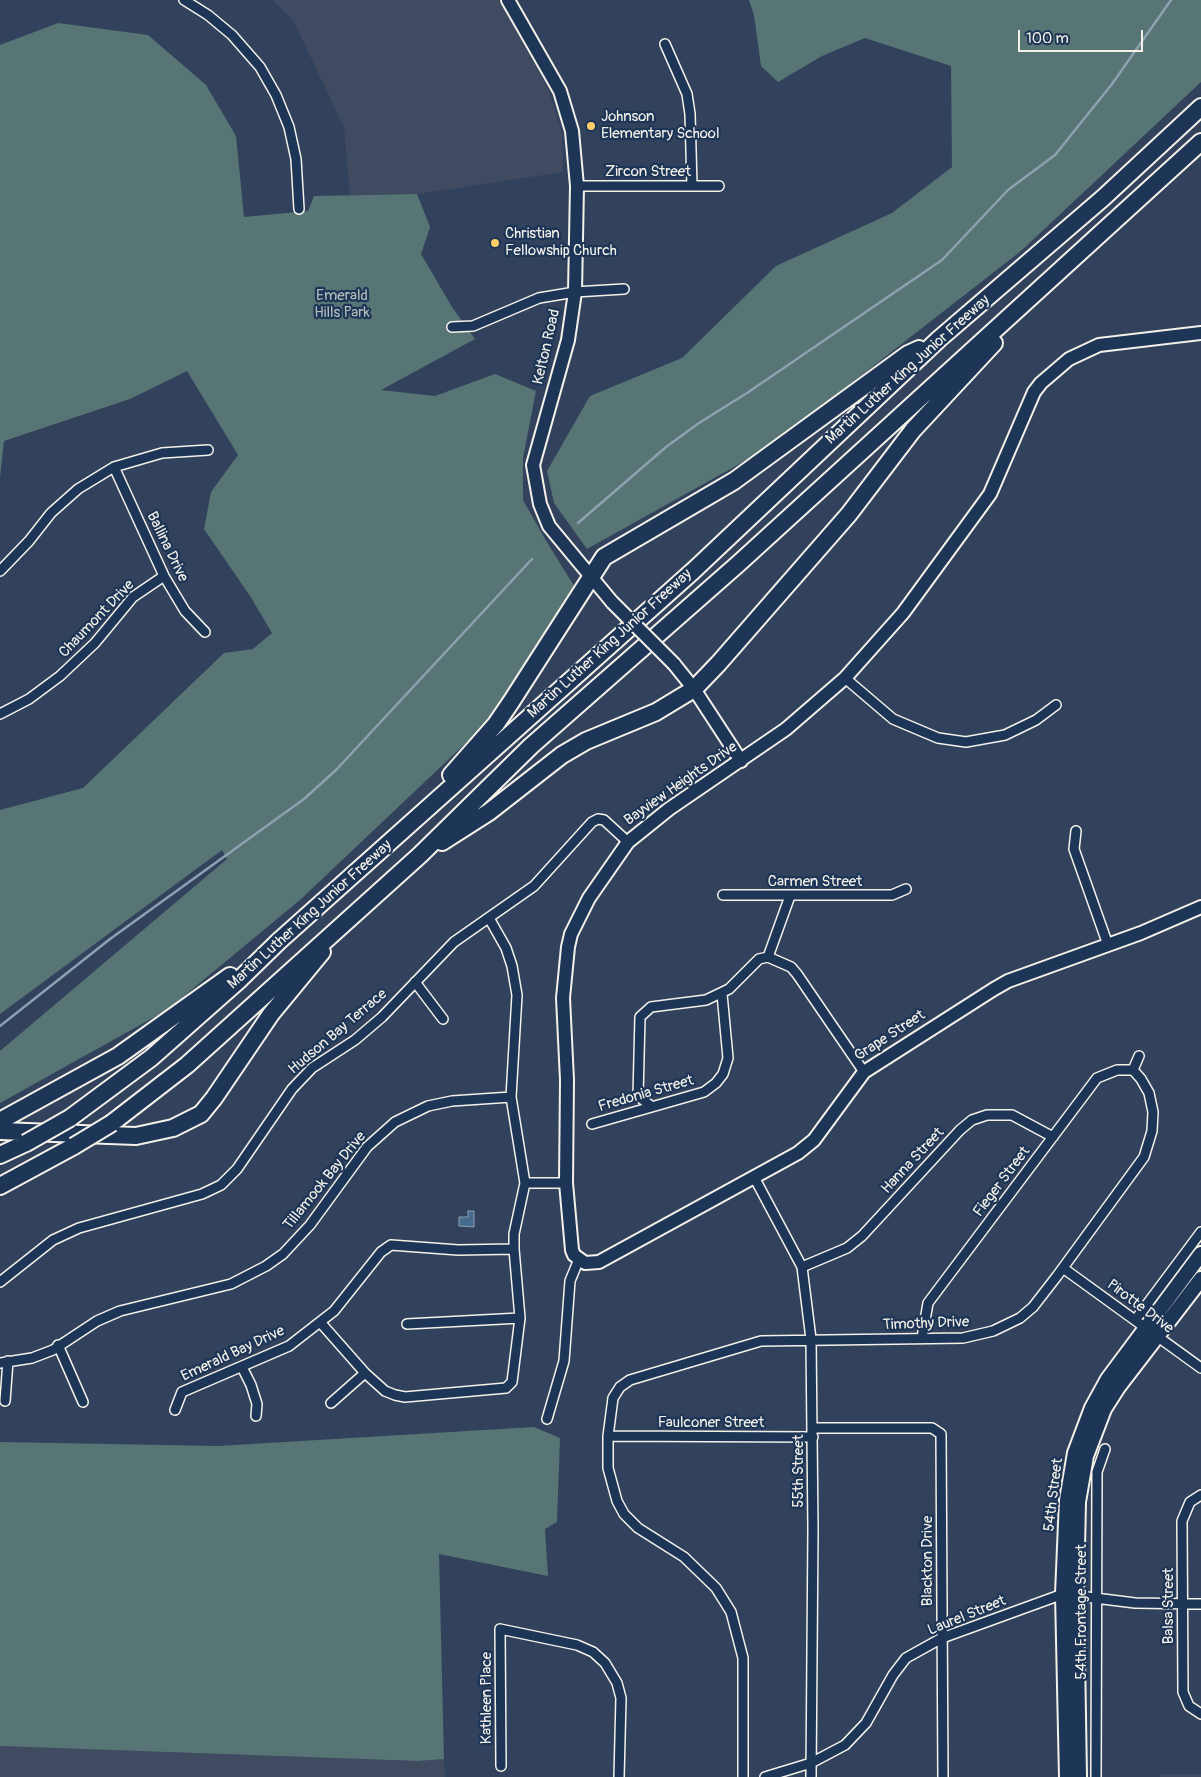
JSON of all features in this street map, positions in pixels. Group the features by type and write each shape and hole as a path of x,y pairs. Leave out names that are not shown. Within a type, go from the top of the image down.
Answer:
{"highway":[{"name":"Martin Luther King Junior Freeway","path":"0,1155 26,1143 70,1118 151,1058 693,571 939,339 1103,198 1201,107"},
{"name":"Martin Luther King Junior Freeway","path":"0,1186 112,1123 187,1065 420,855 531,746 738,564 1201,142"},
{"path":"420,855 489,812 562,755 586,741 656,712 694,689 849,514 913,430 943,396 1112,224"},
{"path":"402,832 496,724 604,558 734,481 908,354 939,339"},
{"path":"0,1131 136,1136 173,1128 201,1114 272,1014 314,964 338,929"},
{"path":"0,1121 118,1056 279,941"}],"main road":[{"name":"54th Street","path":"1079,1777 1067,1500 1075,1453 1092,1408 1140,1324 1201,1254"},
{"name":"54th Street","path":"1067,1777 1070,1595 1078,1502 1086,1456 1104,1409 1118,1386 1157,1338 1201,1278"}],"street":[{"path":"184,0 208,15 232,35 260,67 276,95 289,127 296,159 299,209"},
{"name":"Kelton Road","path":"508,0 560,91 572,131 577,186 575,292 568,340 533,465 540,504 549,526 590,578 674,664 694,689 742,761"},
{"path":"665,44 687,94 690,114 692,186"},
{"name":"Zircon Street","path":"577,186 719,186"},
{"path":"452,326 474,326 539,298 575,292 624,290"},
{"name":"Bayview Heights Drive","path":"578,1260 572,1250 566,1183 567,1080 563,998 571,934 589,898 628,842 669,809 742,761 786,729 846,678 903,613 990,494 1034,392 1068,359 1099,346 1201,333"},
{"path":"0,571 29,541 51,512 78,489 114,467 136,459 172,451 208,450"},
{"name":"Ballina Drive","path":"114,467 164,576 185,611 205,632"},
{"name":"Chaumont Drive","path":"0,714 29,699 60,676 95,643 133,597 164,576"},
{"path":"846,678 893,719 938,738 966,742 1005,735 1036,720 1056,705"},
{"name":"Hudson Bay Terrace","path":"0,1282 53,1240 79,1228 202,1194 221,1185 237,1169 292,1089 312,1068 355,1040 382,1017 454,942 534,886 548,873 592,822 598,818 604,820 628,842"},
{"path":"1076,831 1074,849 1108,945"},
{"name":"Carmen Street","path":"723,895 892,895 906,889"},
{"path":"768,957 790,896"},
{"name":"Grape Street","path":"578,1260 588,1264 599,1262 798,1153 814,1140 864,1072 1008,981 1108,945 1201,907"},
{"path":"320,1322 366,1373 385,1391 395,1395 405,1397 506,1388 512,1382 520,1318 514,1249 516,1218 525,1183 511,1097 517,995 516,981 506,948 490,918"},
{"path":"651,1106 638,1096 640,1016 651,1007 706,1000 722,994 759,959 768,957 791,967 797,974 864,1072"},
{"path":"415,982 443,1019"},
{"name":"Fredonia Street","path":"592,1124 704,1092 716,1083 726,1067 728,1058 722,994"},
{"path":"1133,1070 1139,1056"},
{"name":"Fieger Street","path":"922,1338 928,1303 1097,1078 1117,1070 1133,1070"},
{"name":"Timothy Drive","path":"744,1777 743,1658 731,1612 716,1588 684,1557 638,1528 624,1514 617,1501 608,1468 608,1436 614,1398 620,1387 630,1380 761,1341 973,1337 1002,1327 1020,1318 1033,1307 1144,1157 1152,1131 1153,1112 1149,1093 1142,1078 1133,1070"},
{"name":"Tillamook Bay Drive","path":"4,1362 32,1358 53,1350 96,1321 120,1311 231,1284 266,1266 283,1254 310,1225 367,1147 395,1122 433,1105 452,1101 511,1097"},
{"name":"Hanna Street","path":"802,1267 847,1248 862,1236 960,1130 972,1120 987,1115 1012,1115 1052,1137"},
{"name":"55th Street","path":"754,1177 802,1267 811,1339 813,1433 811,1777"},
{"path":"525,1183 566,1183"},
{"path":"1140,1324 1201,1232"},
{"name":"Emerald Bay Drive","path":"175,1410 182,1392 289,1346 348,1297 381,1252 391,1246 458,1250 514,1249"},
{"path":"547,1419 564,1361 570,1281 578,1260"},
{"name":"Pirotte Drive","path":"1063,1268 1157,1338 1201,1368"},
{"path":"407,1324 520,1318"},
{"path":"58,1345 83,1402"},
{"path":"4,1362 5,1401"},
{"path":"242,1367 251,1385 257,1404 256,1416"},
{"path":"331,1403 366,1373"},
{"name":"Faulconer Street","path":"608,1436 813,1433 932,1428 941,1434"},
{"name":"Blackton Drive","path":"941,1434 943,1777"},
{"name":"54th Frontage Street","path":"1096,1777 1097,1472 1105,1449"},
{"name":"Balsa Street","path":"1201,1495 1190,1502 1182,1521 1183,1692 1186,1702 1192,1710 1201,1714"},
{"name":"Laurel Street","path":"765,1777 811,1763 845,1745 866,1723 892,1675 906,1658 942,1638 1070,1595 1096,1597 1135,1604 1201,1604"},
{"name":"Kathleen Place","path":"501,1766 500,1629 577,1645 593,1652 605,1663 617,1683 621,1698 619,1777"}],"shaded area":[{"path":"273,0 499,0 549,91 562,134 563,172 417,194 350,195 344,127 293,20"},
{"path":"468,1211 474,1211 474,1227 459,1226 459,1217 468,1217"},
{"path":"0,1746 418,1761 444,1759 445,1777 0,1777"},
{"path":"1160,1774 1201,1774 1201,1777 1160,1777"}],"green space":[{"path":"749,0 1201,0 1201,82 1021,251 768,448 587,549 554,503 547,471 590,396 682,358 776,266 892,213 952,167 951,66 865,38 822,56 778,82 761,66 754,15"},
{"name":"Emerald Hills Park","path":"58,23 148,35 206,85 236,136 244,217 308,211 314,196 417,194 430,227 421,254 452,307 475,339 381,390 435,396 495,374 536,391 523,458 523,500 576,589 487,723 300,900 167,1010 0,1103 0,1051 227,859 222,850 0,1014 0,810 83,788 224,653 253,649 272,633 250,596 204,529 211,492 238,455 187,371 130,399 4,441 0,477 0,45"},
{"path":"534,1427 560,1438 557,1522 545,1529 548,1576 439,1554 444,1759 418,1761 0,1746 0,1442 218,1446"}],"waterway":[{"path":"578,523 666,447 699,423 747,393 942,260 1008,190 1055,155 1112,84 1171,0"},
{"path":"0,1026 110,939 304,799 336,770 532,559"}],"place":[{"name":"Johnson Elementary School","path":"591,126"},
{"name":"Christian Fellowship Church","path":"495,243"}]}
